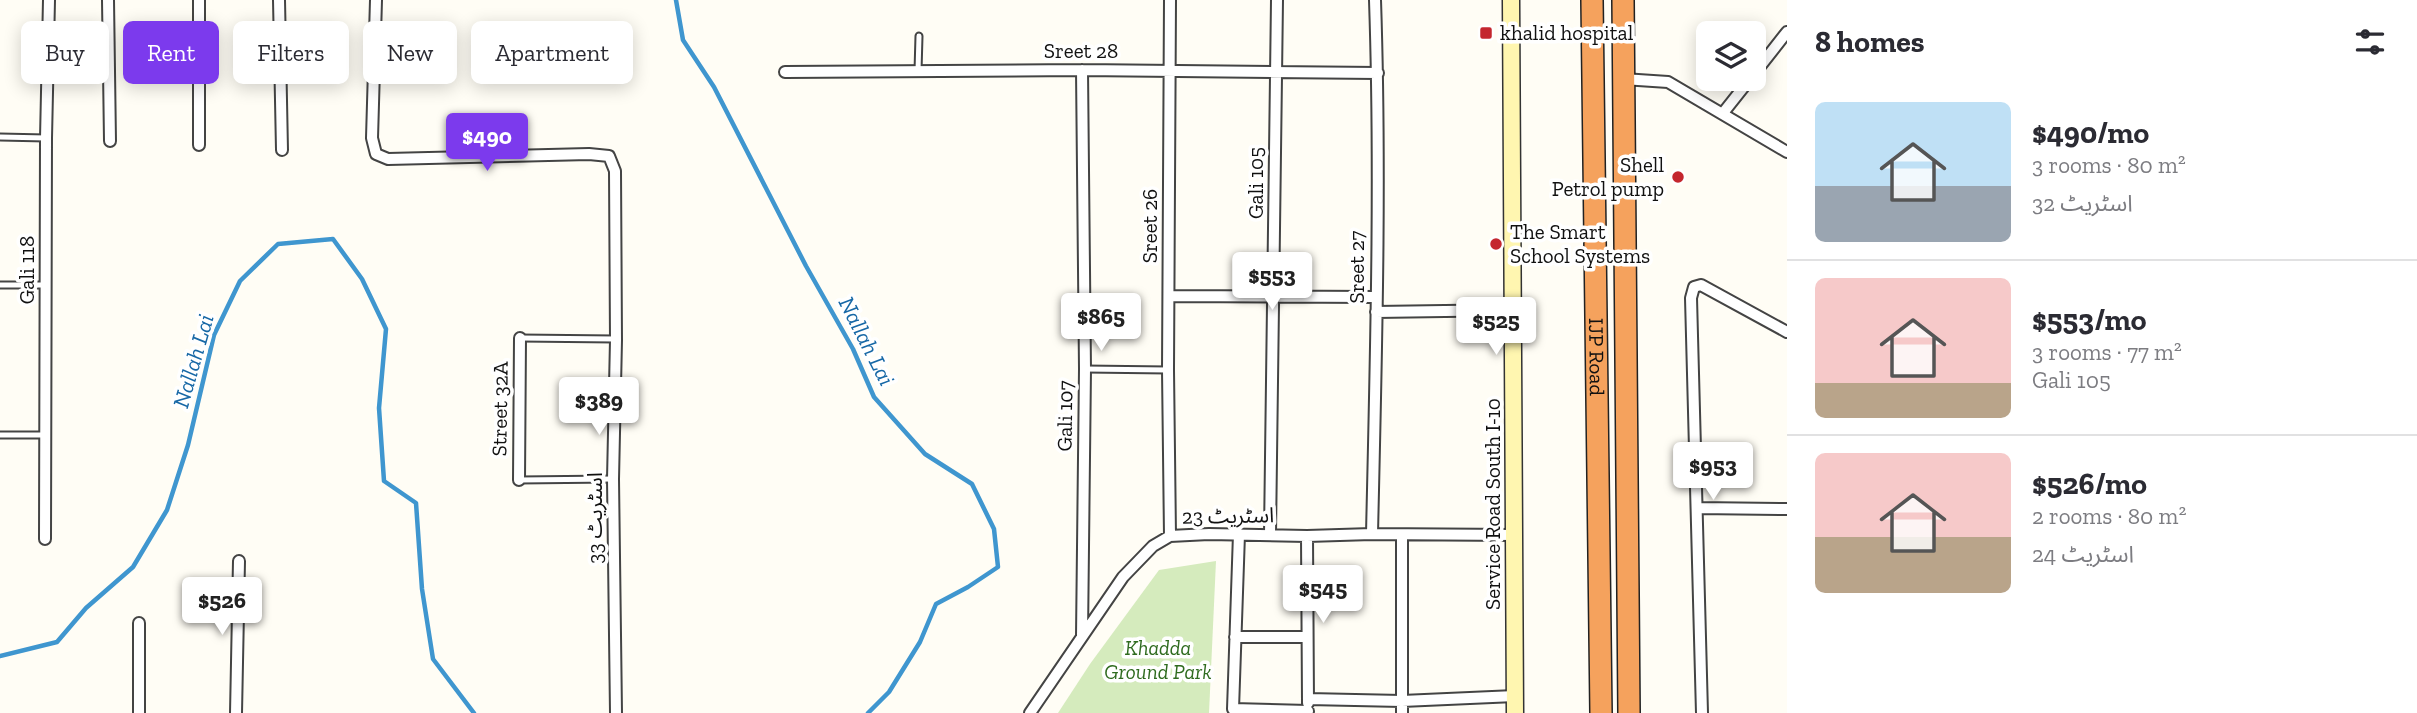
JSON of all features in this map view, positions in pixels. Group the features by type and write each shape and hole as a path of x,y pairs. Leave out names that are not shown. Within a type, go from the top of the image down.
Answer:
{"highway":[{"name":"IJP Road","path":"1592,0 1601,713"},
{"name":"IJP Road","path":"1623,0 1629,713"},
{"path":"1600,538 1627,537"}],"main road":[{"name":"Service Road South I-10","path":"1511,0 1515,713"}],"street":[{"name":"Gali 118","path":"45,539 49,0"},
{"path":"108,0 110,141"},
{"path":"199,0 199,145"},
{"path":"279,0 282,150"},
{"name":"اسٹریٹ 33","path":"376,0 372,138 376,153 388,159 589,154 609,156 615,171 617,340 613,479 616,713"},
{"name":"Sreet 26","path":"1170,0 1170,536"},
{"name":"Gali 105","path":"1270,534 1277,0"},
{"name":"Sreet 27","path":"1372,534 1377,312 1378,73 1375,0"},
{"path":"1766,59 1787,32"},
{"name":"Sreet 28","path":"785,72 1082,70 1378,73"},
{"name":"Gali 107","path":"1082,70 1085,369 1082,636"},
{"path":"1623,79 1668,82 1786,150"},
{"path":"1723,113 1740,91"},
{"path":"1702,713 1691,298 1694,287 1701,285 1787,332"},
{"path":"1169,296 1375,297"},
{"path":"1377,312 1514,310"},
{"name":"Street 32A","path":"519,480 520,338"},
{"path":"1697,508 1787,509"},
{"path":"1239,534 1233,709 1308,712 1307,536"},
{"name":"اسٹریٹ 23","path":"1030,713 1123,577 1153,546 1170,536 1514,535"},
{"path":"1402,536 1402,713"},
{"path":"236,713 239,561"},
{"path":"139,623 139,713"},
{"path":"1235,637 1307,637"},
{"path":"1308,699 1402,701 1515,696"}],"lane":[{"path":"918,71 919,36"},
{"path":"0,136 46,138"},
{"path":"0,285 47,285"},
{"path":"520,338 617,340"},
{"path":"1085,369 1168,370"},
{"path":"0,435 45,435"},
{"path":"519,480 613,479"}],"green space":[{"name":"Khadda Ground Park","path":"1216,561 1209,713 1058,713 1090,664 1159,570"}],"waterway":[{"name":"Nallah Lai","path":"676,0 683,40 714,87 806,266 853,349 874,397 925,454 972,484 994,529 998,567 936,604 920,642 889,692 868,713"},
{"name":"Nallah Lai","path":"0,656 57,642 86,608 133,567 167,510 188,445 214,335 240,281 278,244 333,239 362,279 386,329 379,408 384,481 416,503 422,589 433,659 474,713"}],"place":[{"name":"khalid hospital","path":"1486,33"},
{"name":"Shell Petrol pump","path":"1678,177"},
{"name":"The Smart School Systems","path":"1496,244"}]}
